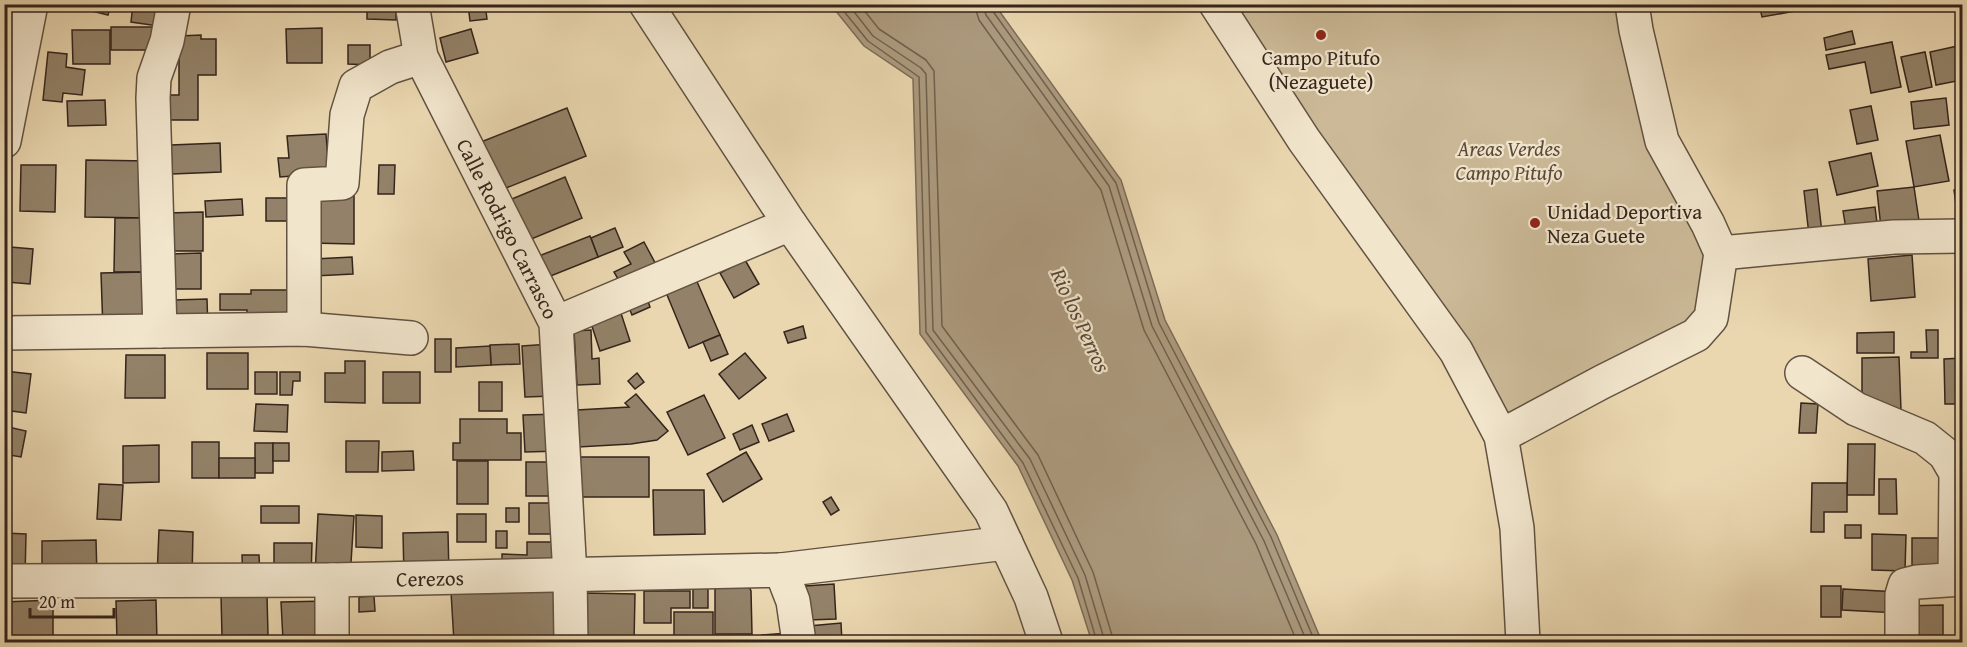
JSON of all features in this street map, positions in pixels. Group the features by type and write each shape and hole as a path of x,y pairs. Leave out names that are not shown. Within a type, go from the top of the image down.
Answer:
{"street":[{"path":"160,332 153,98 154,78 167,41 174,4"},
{"name":"Calle Rodrigo Carrasco","path":"412,4 421,57 556,323 570,576 571,642"},
{"path":"646,4 790,224 991,511 1031,597 1046,642"},
{"path":"1216,4 1304,140 1456,351 1501,436 1517,528 1523,642"},
{"path":"1501,436 1602,381 1696,335 1711,318 1721,253 1708,224 1662,141 1632,4"},
{"path":"4,141 21,24"},
{"path":"304,329 304,185 342,183 347,115 356,86 390,67 421,57"},
{"path":"556,323 790,224"},
{"path":"1721,253 1894,237 1962,236"},
{"path":"4,333 304,329 411,338"},
{"path":"1802,373 1856,409 1925,438 1936,445 1945,454 1956,473 1959,579 1905,585 1902,595 1902,642"},
{"name":"Cerezos","path":"4,581 332,580 782,570 1006,543"},
{"path":"782,570 793,601 799,642"},
{"path":"332,580 332,642"}],"green space":[{"name":"Unidad Deportiva Neza Guete","path":"1216,5 1632,5 1708,224 1711,318 1501,436"}],"water":[{"name":"Rio los Perros","path":"831,5 995,5 1121,180 1165,320 1277,535 1322,642 1092,642 1072,580 1018,466 920,334 913,79 864,46"}],"building":[{"path":"59,4 77,4 77,9 59,7"},
{"path":"81,4 111,4 108,15 80,8"},
{"path":"133,4 168,4 165,27 131,22"},
{"path":"367,4 396,4 396,20 367,19"},
{"path":"468,4 485,4 487,19 470,21"},
{"path":"1759,4 1800,4 1801,10 1762,17"},
{"path":"1956,4 1962,4 1962,25 1957,25"},
{"path":"111,27 162,27 162,50 111,50"},
{"path":"322,28 322,63 287,63 286,29"},
{"path":"471,29 478,53 446,62 440,38"},
{"path":"72,30 110,30 110,64 73,64"},
{"path":"1852,31 1855,44 1826,50 1824,38"},
{"path":"201,35 201,39 216,39 216,75 198,75 198,120 162,120 162,95 179,95 179,36"},
{"path":"1892,42 1901,87 1871,93 1865,62 1829,69 1826,55"},
{"path":"348,45 370,45 370,65 348,64"},
{"path":"1962,45 1962,80 1936,85 1930,52"},
{"path":"48,52 67,54 66,67 85,70 82,95 63,93 62,102 43,100"},
{"path":"1925,52 1932,87 1909,92 1901,57"},
{"path":"1946,98 1949,125 1914,129 1911,102"},
{"path":"105,100 106,125 68,126 67,101"},
{"path":"1871,106 1878,140 1857,144 1850,110"},
{"path":"567,108 586,156 501,190 481,142"},
{"path":"326,134 329,173 280,177 278,158 289,158 287,136"},
{"path":"1940,135 1949,181 1914,187 1906,141"},
{"path":"220,143 221,172 172,174 171,145"},
{"path":"1871,153 1878,186 1837,195 1829,162"},
{"path":"86,160 149,161 148,218 85,217"},
{"path":"21,165 56,165 55,212 20,211"},
{"path":"379,165 395,165 394,194 378,194"},
{"path":"565,177 582,218 524,242 507,201"},
{"path":"1914,187 1921,234 1882,237 1877,191"},
{"path":"1962,188 1962,225 1959,226 1954,190"},
{"path":"1817,189 1823,242 1810,244 1804,191"},
{"path":"312,194 354,195 354,244 311,243"},
{"path":"266,198 291,198 291,221 266,221"},
{"path":"242,199 243,215 206,217 205,201"},
{"path":"1875,207 1878,231 1847,235 1843,211"},
{"path":"203,212 203,251 167,251 167,213"},
{"path":"115,218 150,218 149,272 114,272"},
{"path":"615,228 623,247 598,257 591,238"},
{"path":"590,236 598,257 548,277 539,256"},
{"path":"644,242 660,272 625,291 614,272 631,264 624,252"},
{"path":"10,247 33,249 30,284 7,282"},
{"path":"201,253 201,289 170,289 169,254"},
{"path":"1912,255 1915,297 1871,301 1868,259"},
{"path":"352,257 353,274 314,276 314,259"},
{"path":"745,260 759,284 734,298 720,273"},
{"path":"144,272 145,331 103,331 101,273"},
{"path":"695,277 720,335 689,348 665,290"},
{"path":"251,290 287,290 287,318 247,329 247,310 220,310 220,294 251,294"},
{"path":"646,295 650,307 632,315 627,303"},
{"path":"207,299 208,330 174,331 173,300"},
{"path":"618,304 630,341 600,351 588,314"},
{"path":"803,326 806,338 788,343 784,332"},
{"path":"591,330 592,359 599,358 600,384 577,385 574,331"},
{"path":"1926,330 1938,330 1938,358 1911,358 1911,352 1927,352"},
{"path":"1894,332 1894,353 1857,353 1857,333"},
{"path":"720,335 728,354 711,361 703,342"},
{"path":"435,339 451,339 451,372 435,372"},
{"path":"519,344 520,364 491,365 490,345"},
{"path":"550,344 553,396 525,397 522,346"},
{"path":"490,346 491,365 456,367 456,348"},
{"path":"207,353 248,353 248,389 207,389"},
{"path":"745,353 766,378 739,399 719,374"},
{"path":"126,355 165,355 165,398 125,398"},
{"path":"1899,357 1901,410 1862,410 1862,358"},
{"path":"1962,358 1962,404 1945,404 1944,359"},
{"path":"345,361 365,361 365,403 325,402 325,373 345,373"},
{"path":"4,371 31,374 26,413 4,410"},
{"path":"255,372 277,372 277,394 255,394"},
{"path":"280,372 300,372 300,381 293,381 292,395 280,395"},
{"path":"383,372 420,372 420,403 383,403"},
{"path":"637,373 644,382 635,389 628,381"},
{"path":"479,382 502,382 502,411 479,411"},
{"path":"636,394 668,431 657,440 578,447 577,410 629,407 625,403"},
{"path":"704,395 725,438 688,455 667,412"},
{"path":"1801,403 1818,404 1816,433 1799,433"},
{"path":"256,404 288,405 287,432 254,431"},
{"path":"560,414 561,451 525,452 523,415"},
{"path":"787,414 794,431 769,441 762,424"},
{"path":"460,419 507,419 507,433 521,433 521,460 453,460 453,443 460,443"},
{"path":"752,425 759,442 740,450 733,434"},
{"path":"4,426 26,431 21,457 4,454"},
{"path":"346,441 379,441 378,472 346,472"},
{"path":"192,442 219,442 219,478 192,478"},
{"path":"255,443 273,443 273,473 255,473"},
{"path":"273,443 289,443 289,461 273,461"},
{"path":"1848,444 1875,444 1874,495 1847,495"},
{"path":"159,445 159,482 123,483 123,446"},
{"path":"413,451 414,470 382,471 382,452"},
{"path":"746,452 762,479 723,502 707,474"},
{"path":"580,457 649,457 649,497 580,497"},
{"path":"219,458 255,458 255,478 219,478"},
{"path":"457,461 488,461 488,504 457,504"},
{"path":"526,462 562,462 562,496 526,496"},
{"path":"1879,479 1896,479 1897,514 1879,514"},
{"path":"1812,483 1847,483 1847,512 1824,512 1824,532 1811,532"},
{"path":"99,484 123,485 121,520 97,519"},
{"path":"653,490 704,490 705,534 654,535"},
{"path":"831,497 839,510 831,515 823,502"},
{"path":"529,503 558,503 558,534 529,534"},
{"path":"261,506 299,506 299,523 261,523"},
{"path":"506,508 519,508 519,522 506,522"},
{"path":"318,514 354,516 350,578 315,576"},
{"path":"457,514 486,514 486,542 457,542"},
{"path":"356,515 382,516 382,548 356,547"},
{"path":"1845,525 1861,525 1861,538 1845,538"},
{"path":"159,530 193,532 192,578 157,577"},
{"path":"496,531 507,531 507,548 496,548"},
{"path":"448,532 449,576 404,577 403,533"},
{"path":"4,533 26,534 25,578 4,577"},
{"path":"1872,534 1906,535 1905,571 1872,570"},
{"path":"1912,538 1944,538 1944,572 1912,581"},
{"path":"96,540 97,577 42,578 42,541"},
{"path":"527,542 554,542 554,573 502,573 502,554 527,555"},
{"path":"274,543 312,543 311,578 274,578"},
{"path":"242,555 259,555 260,578 243,579"},
{"path":"747,582 751,591 752,634 715,634 715,583"},
{"path":"834,584 836,619 808,620 805,586"},
{"path":"1821,586 1841,586 1841,617 1821,617"},
{"path":"562,588 564,642 454,642 451,592"},
{"path":"693,588 708,588 708,608 693,608"},
{"path":"1843,589 1899,592 1899,613 1842,610"},
{"path":"644,591 690,591 690,608 671,608 671,623 644,623"},
{"path":"584,593 635,594 634,642 583,642"},
{"path":"267,595 268,635 222,636 221,596"},
{"path":"374,596 375,611 359,612 359,597"},
{"path":"53,600 53,640 4,642 4,602"},
{"path":"156,600 157,642 117,642 116,601"},
{"path":"327,601 327,641 283,640 281,602"},
{"path":"1943,605 1943,635 1903,636 1903,606"},
{"path":"674,612 713,612 713,642 674,642"},
{"path":"841,623 842,642 810,642 809,626"},
{"path":"788,633 789,642 763,642 762,635"},
{"path":"1908,636 1944,636 1944,642 1908,642"},
{"path":"715,637 759,637 759,642 715,642"}],"place":[{"name":"Campo Pitufo (Nezaguete)","path":"1321,35"},
{"name":"Unidad Deportiva Neza Guete","path":"1535,223"}],"park label":[{"name":"Areas Verdes Campo Pitufo","path":"1509,160"}]}
